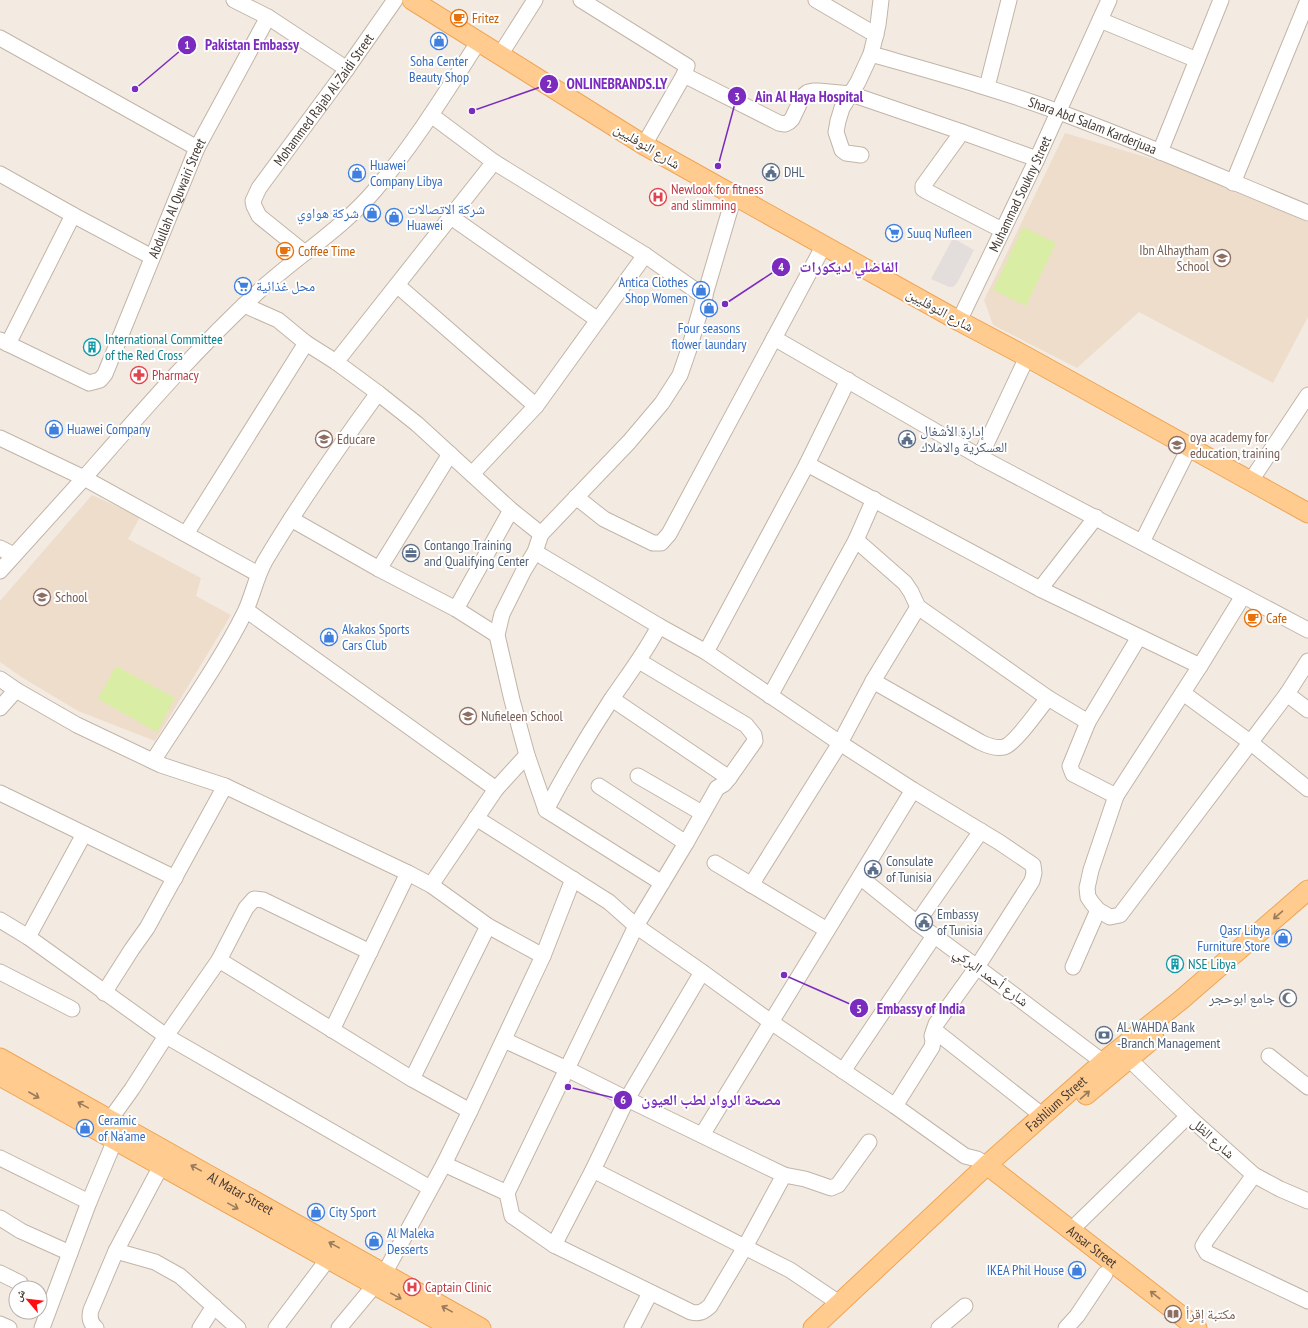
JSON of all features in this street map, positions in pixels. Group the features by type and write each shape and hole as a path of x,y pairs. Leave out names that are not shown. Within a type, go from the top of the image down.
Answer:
{"main road":[{"name":"شارع النوفليين","path":"412,0 644,145 959,321 1027,357 1308,513"},
{"name":"Fashlium Street","path":"828,1328 987,1173 1043,1116 1104,1062 1181,1000 1308,890"},
{"name":"Fashlium Street","path":"813,1328 839,1303 987,1173 1129,1059 1308,907"},
{"name":"Al Matar Street","path":"0,1058 109,1131 380,1279 482,1328"},
{"path":"0,1076 109,1131 161,1166 328,1259 380,1279 452,1328"},
{"name":"Ansar Street","path":"987,1173 1070,1230 1196,1328"},
{"name":"Ansar Street","path":"987,1173 1105,1274 1175,1328"}],"street":[{"path":"234,0 268,17 347,69"},
{"name":"Mohammed Rajab Al-Zaidi Street","path":"305,253 259,216 253,201 259,188 347,69 395,0"},
{"path":"500,55 535,0"},
{"path":"581,0 686,65 687,69 684,75 644,145"},
{"path":"816,0 876,35"},
{"path":"861,155 846,153 842,150 836,132 842,108 863,73 871,54 876,35 881,0"},
{"path":"987,87 1009,0"},
{"name":"Muhammad Soukny Street","path":"959,321 1037,159 1110,0"},
{"path":"1160,152 1221,0"},
{"path":"1233,183 1304,19 1308,0"},
{"name":"Abdullah Al Quwairi Street","path":"4,342 82,380 95,382 100,380 105,374 197,148 268,17"},
{"path":"1100,20 1197,60"},
{"path":"0,38 197,148"},
{"path":"0,571 167,383 221,326 276,276 355,211 375,190 431,114 479,41"},
{"name":"Shara Abd Salam Karderjuaa","path":"871,54 987,87 1059,112 1308,213"},
{"path":"684,75 772,120 785,124 792,118 803,96 808,92 818,91 851,94 1037,159"},
{"path":"431,114 494,162 646,256 705,297"},
{"path":"962,132 923,186 923,189 1002,230"},
{"path":"336,362 494,162"},
{"path":"0,174 152,257"},
{"path":"662,883 546,810 527,755 512,700 498,635 502,614 506,603 535,552 540,534 629,442 662,403 680,375 705,297 734,196"},
{"path":"4,342 73,215"},
{"path":"450,217 598,320"},
{"path":"576,497 604,519 653,543 661,543 669,534 824,245"},
{"path":"472,474 536,406 646,256"},
{"path":"397,285 536,406"},
{"path":"244,305 278,320 306,343 336,362 378,393 417,424 511,510 540,534"},
{"path":"774,338 980,457 1308,630"},
{"path":"186,534 306,343"},
{"path":"980,457 1027,357"},
{"path":"706,652 807,464 848,380"},
{"path":"153,761 218,660 246,610 258,574 290,519 322,471 378,393"},
{"path":"1250,482 1303,414 1308,395"},
{"path":"0,438 84,478 258,574"},
{"path":"1142,542 1190,448"},
{"path":"379,569 450,454"},
{"path":"807,464 1040,589 1200,666"},
{"path":"770,696 856,540 874,499"},
{"path":"456,609 511,510"},
{"path":"1040,589 1096,517"},
{"path":"290,519 379,569 456,609 498,635"},
{"path":"856,540 905,583 918,607 1048,698 1088,722"},
{"path":"0,548 14,556"},
{"path":"535,552 659,626 706,652 840,743 1031,863 1034,873 1032,881 977,967 936,1024 932,1047 896,1106"},
{"path":"1243,596 1183,693 1116,796 1093,862 1087,888 1088,897 1098,910 1110,917 1120,915 1287,694 1308,661"},
{"path":"751,885 840,743 873,681 918,607"},
{"path":"246,610 496,789"},
{"path":"546,810 562,780 612,699 639,661 659,626"},
{"path":"1116,796 1078,776 1071,771 1070,766 1088,722 1139,637"},
{"path":"639,661 682,685 746,725 754,735 755,743 724,784 717,788 636,926 507,1193 512,1216 556,1240 571,1254 698,1314 704,1312 710,1306 745,1247 784,1175"},
{"path":"0,679 16,690 77,725 153,761 225,786 408,873 431,885 488,926 543,956"},
{"path":"873,681 980,742 995,748 1002,748 1013,742 1048,698"},
{"path":"0,708 16,690"},
{"path":"1183,693 1250,742 1308,789"},
{"path":"1287,694 1308,710"},
{"path":"612,699 729,778"},
{"path":"431,885 496,789 527,755"},
{"path":"638,776 702,813"},
{"path":"104,993 147,928 225,786"},
{"path":"599,786 686,843"},
{"path":"702,1135 913,790"},
{"path":"2,799 84,834 175,878"},
{"path":"476,818 609,902 636,926 771,1022 896,1106 965,1156 976,1159 987,1173"},
{"path":"917,923 980,831"},
{"path":"28,937 84,834"},
{"path":"715,863 827,930"},
{"path":"332,1030 408,873"},
{"name":"شارع أحمد البركي","path":"860,877 934,936 1104,1062"},
{"path":"339,1328 380,1279 444,1164 543,956 573,879"},
{"path":"42,1328 90,1202 109,1131 132,1089 166,1036 219,960 246,908 254,899 258,898 370,952"},
{"path":"1073,967 1098,910"},
{"path":"0,920 28,937 104,993 166,1036 430,1188"},
{"path":"412,1079 488,926"},
{"path":"843,1071 934,936"},
{"path":"219,960 412,1079 470,1111"},
{"path":"0,972 72,1009"},
{"path":"556,1240 593,1170 627,1099 702,972"},
{"path":"934,1030 1043,1116"},
{"path":"504,1040 568,1069 784,1175 805,1179 831,1188 838,1185 869,1142"},
{"path":"1269,1056 1308,1087"},
{"name":"شارع الظل","path":"1129,1059 1188,1116 1254,1175 1306,1195"},
{"path":"1070,1230 1188,1116"},
{"path":"0,1158 90,1202"},
{"path":"444,1164 507,1193"},
{"path":"96,1328 91,1322 90,1314 116,1251 161,1166"},
{"path":"593,1170 793,1272 839,1303"},
{"path":"1254,1175 1203,1246 1207,1253 1308,1300"},
{"path":"0,1218 21,1231 70,1253"},
{"path":"116,1251 155,1262 168,1268 180,1276 238,1328"},
{"path":"276,1328 328,1259"},
{"path":"0,1272 15,1280"},
{"path":"1066,1328 1081,1311 1105,1274"},
{"path":"632,1328 650,1292"},
{"path":"200,1328 214,1306"},
{"path":"939,1328 965,1306"},
{"path":"0,1324 9,1328"}],"shaded area":[{"path":"1065,133 1186,169 1308,222 1308,317 1273,383 1139,312 1077,368 993,325 984,300"},
{"path":"953,238 974,250 957,283 953,287 949,287 931,279"},
{"path":"92,495 140,517 128,539 201,578 196,596 231,615 155,741 78,711 23,678 0,662 0,601"}],"green space":[{"path":"1023,227 1056,243 1026,306 993,290"},
{"path":"116,666 175,698 157,732 98,699"}],"place":[{"name":"Fritez","path":"459,18"},
{"name":"Soha Center Beauty Shop","path":"439,41"},
{"name":"Pakistan Embassy","path":"135,89"},
{"name":"ONLINEBRANDS.LY","path":"472,111"},
{"name":"Ain Al Haya Hospital","path":"718,166"},
{"name":"DHL","path":"771,172"},
{"name":"Huawei Company Libya","path":"357,173"},
{"name":"Newlook for fitness and slimming","path":"658,197"},
{"name":"شركة هواوي","path":"372,213"},
{"name":"شركة الاتصالات Huawei","path":"394,217"},
{"name":"Suuq Nufleen","path":"894,233"},
{"name":"Coffee Time","path":"285,251"},
{"name":"Ibn Alhaytham School","path":"1222,258"},
{"name":"محل غذائية","path":"243,286"},
{"name":"Antica Clothes Shop Women","path":"701,290"},
{"name":"الفاضلي لديكورات","path":"725,304"},
{"name":"Four seasons flower laundary","path":"709,308"},
{"name":"International Committee of the Red Cross","path":"92,347"},
{"name":"Pharmacy","path":"139,375"},
{"name":"Huawei Company","path":"54,429"},
{"name":"Educare","path":"324,439"},
{"name":"إدارة الأشغال العسكرية والاملاك","path":"907,439"},
{"name":"oya academy for education, training","path":"1177,445"},
{"name":"Contango Training and Qualifying Center","path":"411,553"},
{"name":"School","path":"42,597"},
{"name":"Cafe","path":"1253,618"},
{"name":"Akakos Sports Cars Club","path":"329,637"},
{"name":"Nufieleen School","path":"468,716"},
{"name":"Consulate of Tunisia","path":"873,869"},
{"name":"Embassy of Tunisia","path":"924,922"},
{"name":"Qasr Libya Furniture Store","path":"1283,938"},
{"name":"NSE Libya","path":"1175,964"},
{"name":"Embassy of India","path":"784,975"},
{"name":"جامع ابوحجر","path":"1288,998"},
{"name":"AL WAHDA Bank -Branch Management","path":"1104,1035"},
{"name":"مصحة الرواد لطب العيون","path":"568,1087"},
{"name":"Ceramic of Na’ame","path":"85,1128"},
{"name":"City Sport","path":"316,1212"},
{"name":"Al Maleka Desserts","path":"374,1241"},
{"name":"IKEA Phil House","path":"1077,1270"},
{"name":"Captain Clinic","path":"412,1287"},
{"name":"مكتبة إقرأ","path":"1173,1314"}]}
